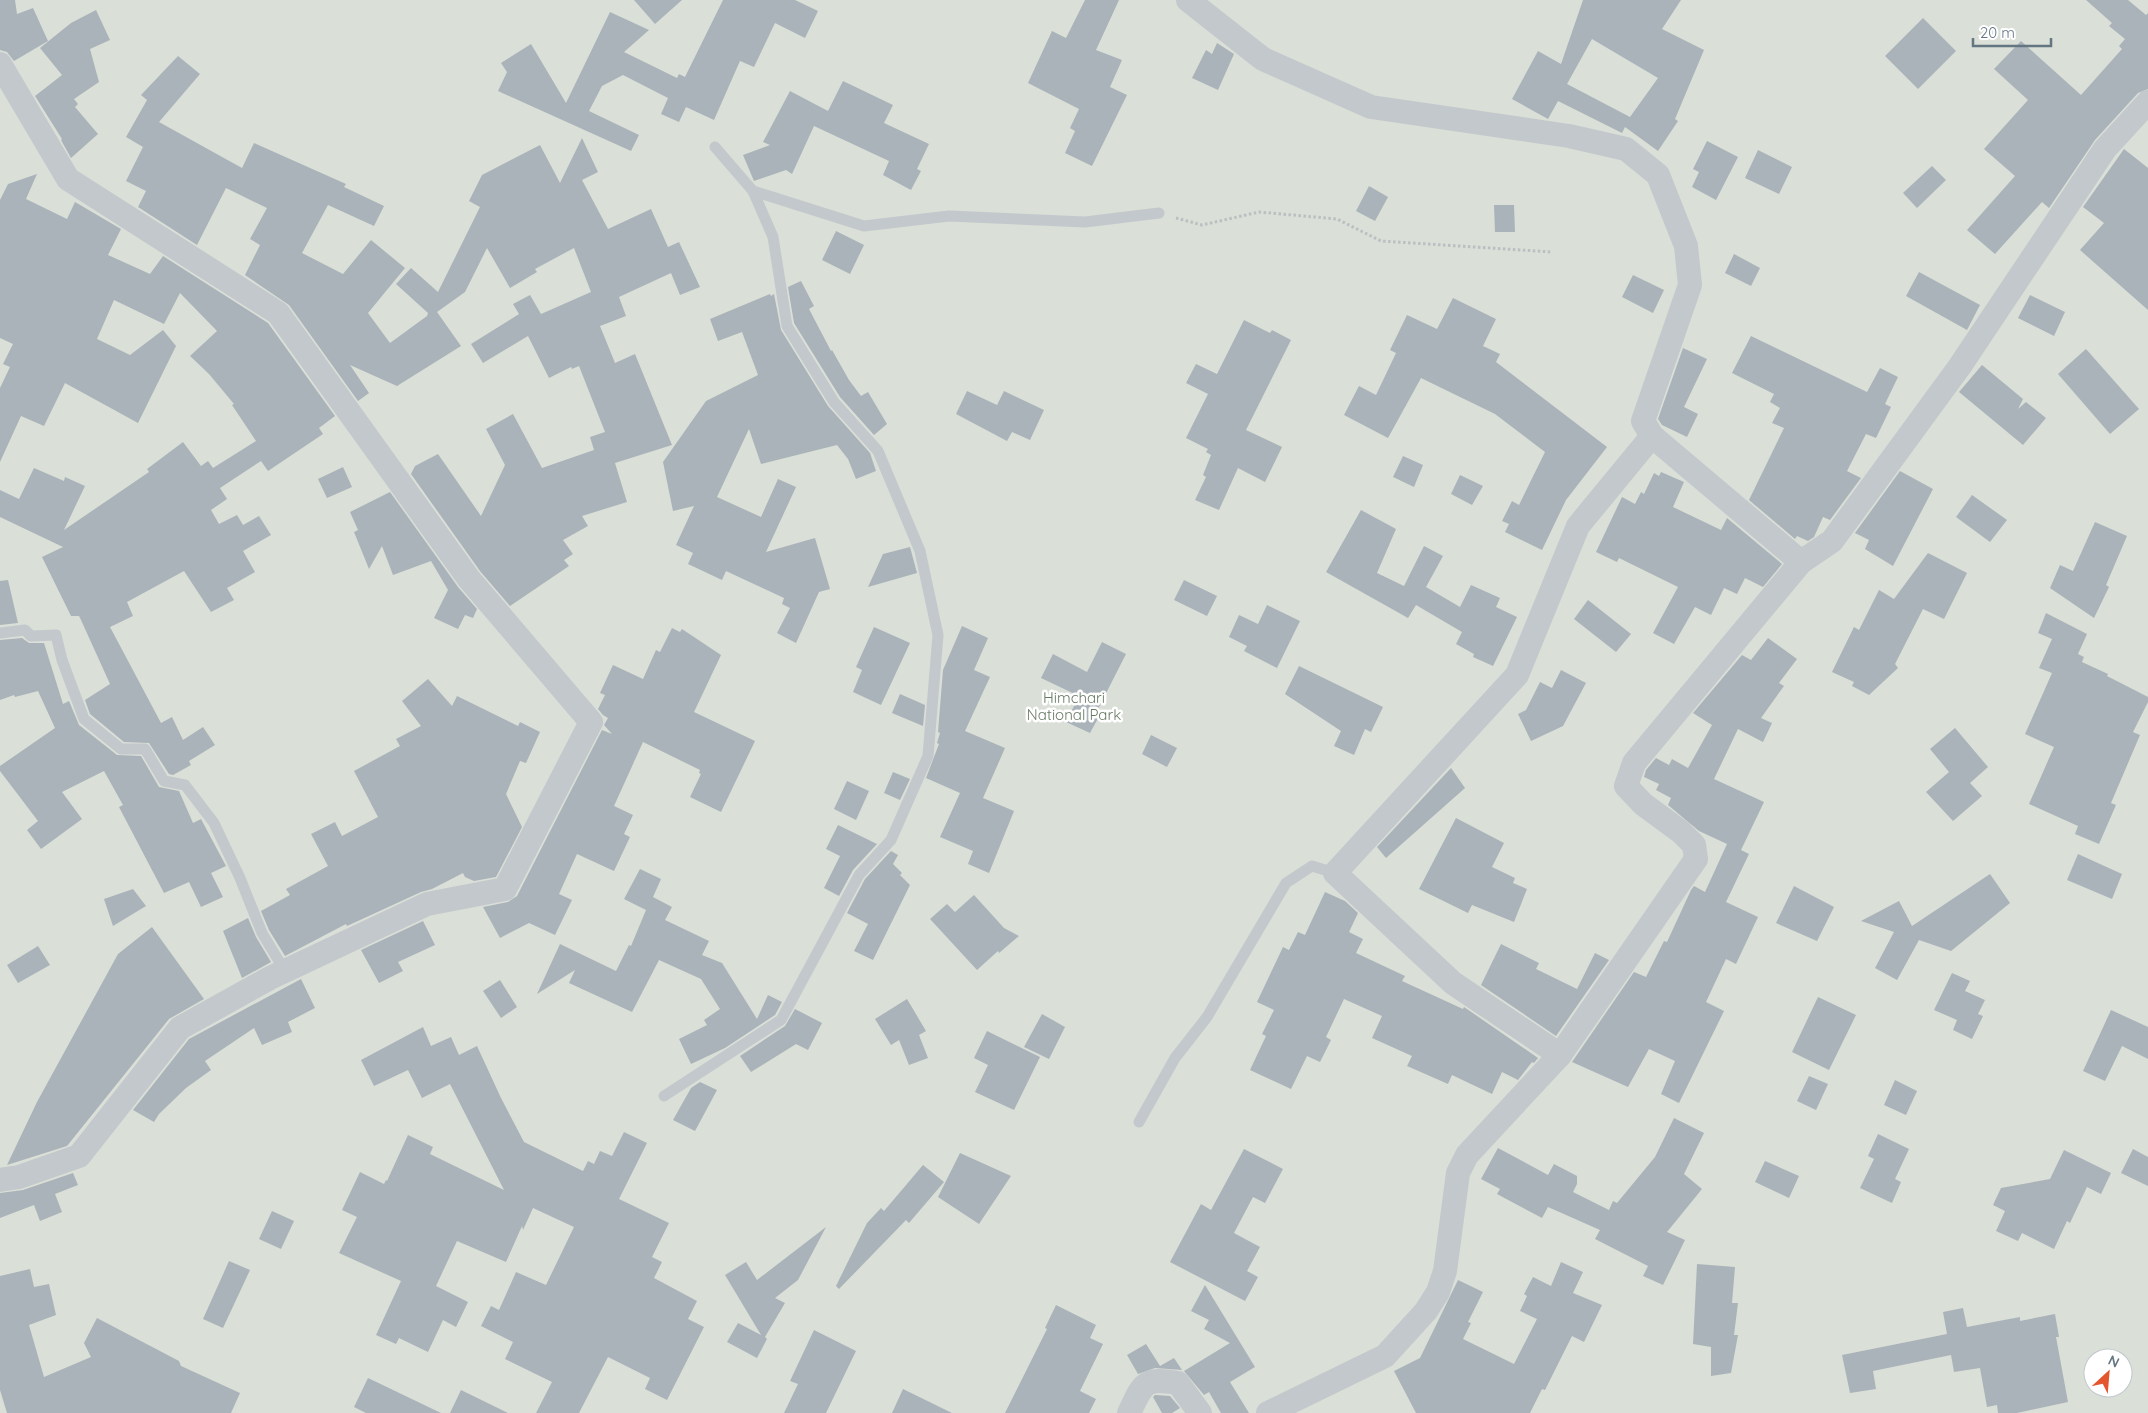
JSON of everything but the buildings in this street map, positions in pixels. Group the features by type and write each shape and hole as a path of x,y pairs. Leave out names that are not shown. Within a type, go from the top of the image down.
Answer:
{"street":[{"path":"1188,0 1263,59 1371,107 1568,136 1626,149 1658,175 1686,246 1690,285 1643,421 1652,436 1801,562"},
{"path":"0,64 68,179 278,313 469,579 591,722 505,889 427,904 285,971 180,1028 79,1156 19,1177 0,1180"},
{"path":"1268,1413 1385,1356 1426,1311 1438,1292 1445,1271 1458,1173 1466,1155 1560,1055 1696,859 1694,845 1681,832 1643,804 1626,786 1634,763 1801,562 1832,541 1960,366 2105,149 2148,102"},
{"path":"1560,1055 1453,983 1335,873 1518,675 1578,526 1652,436"},
{"path":"1129,1413 1144,1386 1155,1379 1178,1383 1200,1413"}],"lane":[{"path":"664,1096 780,1020 859,874 891,840 928,756 938,635 920,551 878,451 834,402 787,326 773,237 753,191 714,147"},
{"path":"753,191 864,226 949,216 1085,222 1159,213"},
{"path":"0,633 25,630 31,636 56,635 62,660 84,719 121,749 145,749 164,781 185,785 214,823 240,878 262,933 285,971"},
{"path":"1139,1122 1175,1058 1207,1017 1286,883 1312,866 1335,873"}],"path":[{"path":"1159,213 1202,225 1259,212 1338,219 1382,241 1552,252"}],"green space":[{"name":"Himchari National Park","path":"0,0 2148,0 2148,1413 0,1413"}]}
